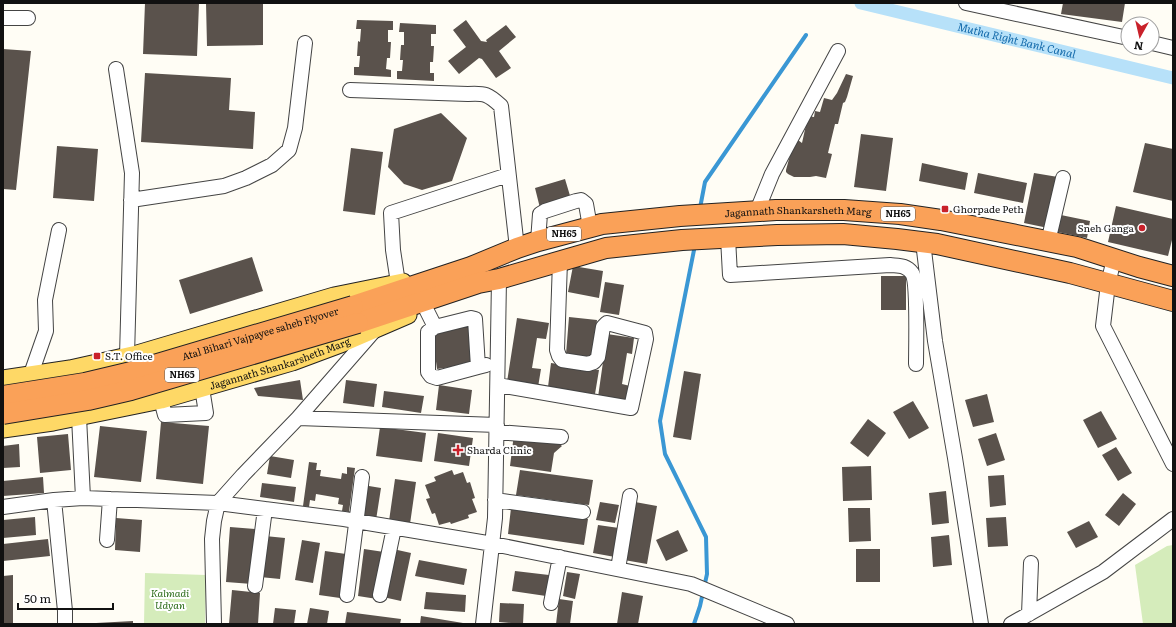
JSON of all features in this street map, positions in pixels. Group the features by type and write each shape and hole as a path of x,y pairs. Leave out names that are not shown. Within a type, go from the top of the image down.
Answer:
{"highway":[{"name":"Jagannath Shankarsheth Marg","path":"362,319 474,275 517,248 590,227 602,224 660,218 757,211 844,210 900,214 941,220 1076,247 1173,276"},
{"name":"Jagannath Shankarsheth Marg","path":"474,275 498,279 606,248 724,238 777,235 843,234 923,242 1070,273 1173,301"},
{"name":"Atal Bihari Vajpayee saheb Flyover","path":"3,396 85,383 362,319"},
{"name":"Atal Bihari Vajpayee saheb Flyover","path":"3,414 88,400 131,390 362,319"}],"main road":[{"name":"Jagannath Shankarsheth Marg","path":"3,379 70,369 137,354 334,296 398,283 474,275"},
{"name":"Jagannath Shankarsheth Marg","path":"3,429 79,417 162,400 292,362 343,343 362,319 425,307 474,275"}],"street":[{"path":"966,3 1120,36"},
{"path":"3,18 28,18"},
{"path":"131,200 224,186 246,178 272,165 290,150 295,128 305,43"},
{"path":"1160,45 1173,48"},
{"path":"757,211 772,174 838,51"},
{"path":"116,69 132,173 127,356"},
{"path":"350,90 482,94 492,98 500,106 517,248"},
{"path":"398,283 393,250 391,212 508,175"},
{"path":"1048,242 1063,178"},
{"path":"538,242 540,214 544,211 576,201 581,200 586,204 590,227"},
{"path":"31,374 46,332 44,300 59,230"},
{"path":"724,238 730,275 890,265 906,267 913,275 916,288 916,364"},
{"path":"923,242 935,341 956,458 981,624"},
{"path":"1114,259 1108,284 1103,326 1173,464"},
{"path":"498,386 631,408 646,339 645,333 607,323 603,327 598,357 594,362 588,364 562,360 557,350 560,261"},
{"path":"483,624 493,544 495,500 498,386 498,279"},
{"path":"425,307 435,327"},
{"path":"478,367 475,320 471,318 435,327 428,332 428,372 432,376 437,378 498,362"},
{"path":"214,624 212,539 218,503 298,418 362,319"},
{"path":"70,369 79,417 83,498"},
{"path":"162,400 166,415 206,413 202,388"},
{"path":"298,418 497,428 561,437"},
{"path":"347,595 362,477"},
{"path":"618,569 630,496"},
{"path":"3,507 54,500 83,498 218,503 356,521 493,544 691,584 787,624"},
{"path":"107,540 110,499"},
{"path":"54,500 65,624"},
{"path":"495,500 584,512"},
{"path":"255,586 265,509"},
{"path":"1011,624 1103,572 1173,519"},
{"path":"380,595 394,528"},
{"path":"551,603 560,557"},
{"path":"1029,614 1031,563"}],"green space":[{"path":"1173,545 1173,624 1143,624 1135,565 1167,546"},
{"name":"Kalmadi Udyan","path":"145,573 206,575 205,624 144,624"}],"building":[{"path":"145,3 199,3 197,56 143,54"},
{"path":"206,3 263,3 263,45 207,46"},
{"path":"1063,3 1125,3 1123,16 1120,16 1120,22 1061,14"},
{"path":"357,20 393,21 393,30 388,30 388,42 391,42 390,58 387,58 386,69 391,70 391,77 354,75 354,67 359,67 360,56 357,56 358,41 360,42 361,29 356,29"},
{"path":"466,20 481,41 487,42 486,40 506,25 516,37 499,51 511,68 496,78 482,59 479,58 459,74 448,61 466,47 453,30"},
{"path":"400,23 436,25 436,34 431,34 431,46 434,46 433,62 430,62 430,73 434,73 434,81 397,79 397,71 402,71 403,60 400,60 401,45 404,45 404,32 399,32"},
{"path":"3,49 31,51 16,190 3,189"},
{"path":"145,73 231,78 229,110 255,112 253,149 141,142"},
{"path":"846,74 853,76 847,97 843,103 838,124 835,124 828,153 832,154 826,178 816,176 794,177 788,174 786,170 792,150 798,140 802,143 808,116 814,117 815,111 820,112 824,98 832,100"},
{"path":"441,113 467,138 452,181 422,190 404,184 388,167 394,129"},
{"path":"861,134 893,138 886,191 854,187"},
{"path":"1145,143 1173,149 1173,201 1133,192"},
{"path":"57,146 98,149 94,201 53,198"},
{"path":"351,148 383,152 375,215 343,211"},
{"path":"922,163 968,173 965,190 919,181"},
{"path":"978,173 1027,183 1023,203 974,193"},
{"path":"1034,173 1058,177 1048,228 1024,223"},
{"path":"565,179 571,199 540,208 535,188"},
{"name":"Sneh Ganga","path":"1116,206 1173,219 1173,236 1168,256 1108,242"},
{"path":"1056,214 1090,221 1087,238 1053,231"},
{"path":"252,257 263,291 190,314 179,280"},
{"path":"573,266 603,271 599,298 568,292"},
{"path":"881,276 906,276 906,310 881,310"},
{"path":"605,282 624,285 619,315 600,312"},
{"path":"569,317 597,320 593,357 566,354"},
{"path":"517,318 549,323 546,339 537,338 532,368 541,369 538,387 507,382"},
{"path":"468,327 473,364 437,369 432,332"},
{"path":"607,334 634,338 632,354 627,353 622,384 630,386 627,402 598,397"},
{"path":"551,363 599,370 595,394 548,387"},
{"path":"684,371 701,374 691,440 673,437"},
{"path":"300,380 303,400 258,396 254,388"},
{"path":"346,380 377,384 374,407 343,403"},
{"path":"439,385 472,390 469,414 436,410"},
{"path":"384,391 424,396 421,413 382,407"},
{"path":"987,394 994,422 973,427 965,400"},
{"path":"913,401 929,428 909,439 893,412"},
{"path":"1101,411 1117,439 1098,448 1083,420"},
{"path":"868,419 886,433 868,457 850,443"},
{"path":"161,422 209,426 203,484 156,479"},
{"path":"100,426 147,431 141,482 94,477"},
{"path":"380,427 426,433 422,462 376,456"},
{"path":"438,433 473,438 469,466 434,461"},
{"path":"996,433 1005,460 987,466 978,439"},
{"path":"68,434 71,470 40,473 37,437"},
{"path":"514,434 555,440 562,446 554,453 551,472 510,466"},
{"path":"19,444 20,467 3,468 3,446"},
{"path":"1116,447 1132,473 1118,481 1102,455"},
{"path":"270,456 294,460 291,478 267,474"},
{"path":"309,462 317,463 316,470 321,470 320,476 341,479 342,473 347,474 347,467 355,468 349,512 342,511 343,505 338,504 339,498 316,494 315,501 310,500 309,507 303,506"},
{"path":"871,466 872,500 843,501 842,467"},
{"path":"452,470 454,475 463,472 467,483 470,482 475,498 472,499 477,512 468,515 469,518 451,524 450,522 439,525 435,513 432,514 426,499 430,498 425,485 436,481 434,477"},
{"path":"520,470 593,480 589,505 516,495"},
{"path":"1004,475 1006,505 990,507 988,476"},
{"path":"43,477 44,493 3,496 3,481"},
{"path":"395,479 416,482 410,524 389,521"},
{"path":"262,483 296,487 294,502 260,497"},
{"path":"363,485 381,488 376,520 358,517"},
{"path":"946,491 949,523 932,525 929,493"},
{"path":"1123,493 1136,504 1119,526 1105,515"},
{"path":"600,502 619,505 615,523 596,520"},
{"path":"635,502 657,506 647,564 624,560"},
{"path":"511,508 588,519 584,545 508,534"},
{"path":"848,508 870,508 871,541 849,542"},
{"path":"35,517 36,535 3,538 3,520"},
{"path":"1006,517 1008,546 988,547 986,518"},
{"path":"116,518 142,520 140,552 115,550"},
{"path":"1089,521 1098,537 1076,548 1067,532"},
{"path":"598,525 619,528 615,557 593,553"},
{"path":"230,527 255,529 252,584 226,582"},
{"path":"678,530 688,551 666,561 656,540"},
{"path":"949,535 952,565 933,567 931,537"},
{"path":"265,536 285,538 280,579 260,577"},
{"path":"48,539 50,556 3,561 3,544"},
{"path":"302,540 320,543 313,583 295,580"},
{"path":"364,549 384,552 377,599 358,596"},
{"path":"393,549 411,553 401,601 383,597"},
{"path":"856,549 880,549 880,582 856,582"},
{"path":"325,551 346,554 340,598 319,595"},
{"path":"419,560 467,569 464,585 415,576"},
{"path":"515,571 549,575 546,596 512,591"},
{"path":"567,572 580,574 575,599 563,596"},
{"path":"13,575 13,624 3,624 3,576"},
{"path":"232,590 260,593 258,624 229,624"},
{"path":"426,592 466,595 465,612 424,609"},
{"path":"622,592 643,596 638,624 617,624"},
{"path":"559,599 573,601 570,624 556,624"},
{"path":"500,603 524,604 523,624 499,622"},
{"path":"275,608 296,610 294,624 273,624"},
{"path":"310,608 329,611 327,624 307,624"},
{"path":"347,612 401,619 400,624 345,624"},
{"path":"421,616 463,623 463,624 420,624"},
{"path":"133,621 133,624 96,624 96,623"}],"waterway":[{"name":"Mutha Right Bank Canal","path":"861,3 1173,78"},
{"path":"700,208 705,182 806,35"},
{"path":"694,624 700,606 707,574 706,537 665,454 660,421 695,245"}],"place":[{"name":"Ghorpade Peth","path":"945,209"},
{"name":"Sneh Ganga","path":"1142,228"},
{"name":"S.T. Office","path":"97,356"},
{"name":"Sharda Clinic","path":"458,450"}]}
